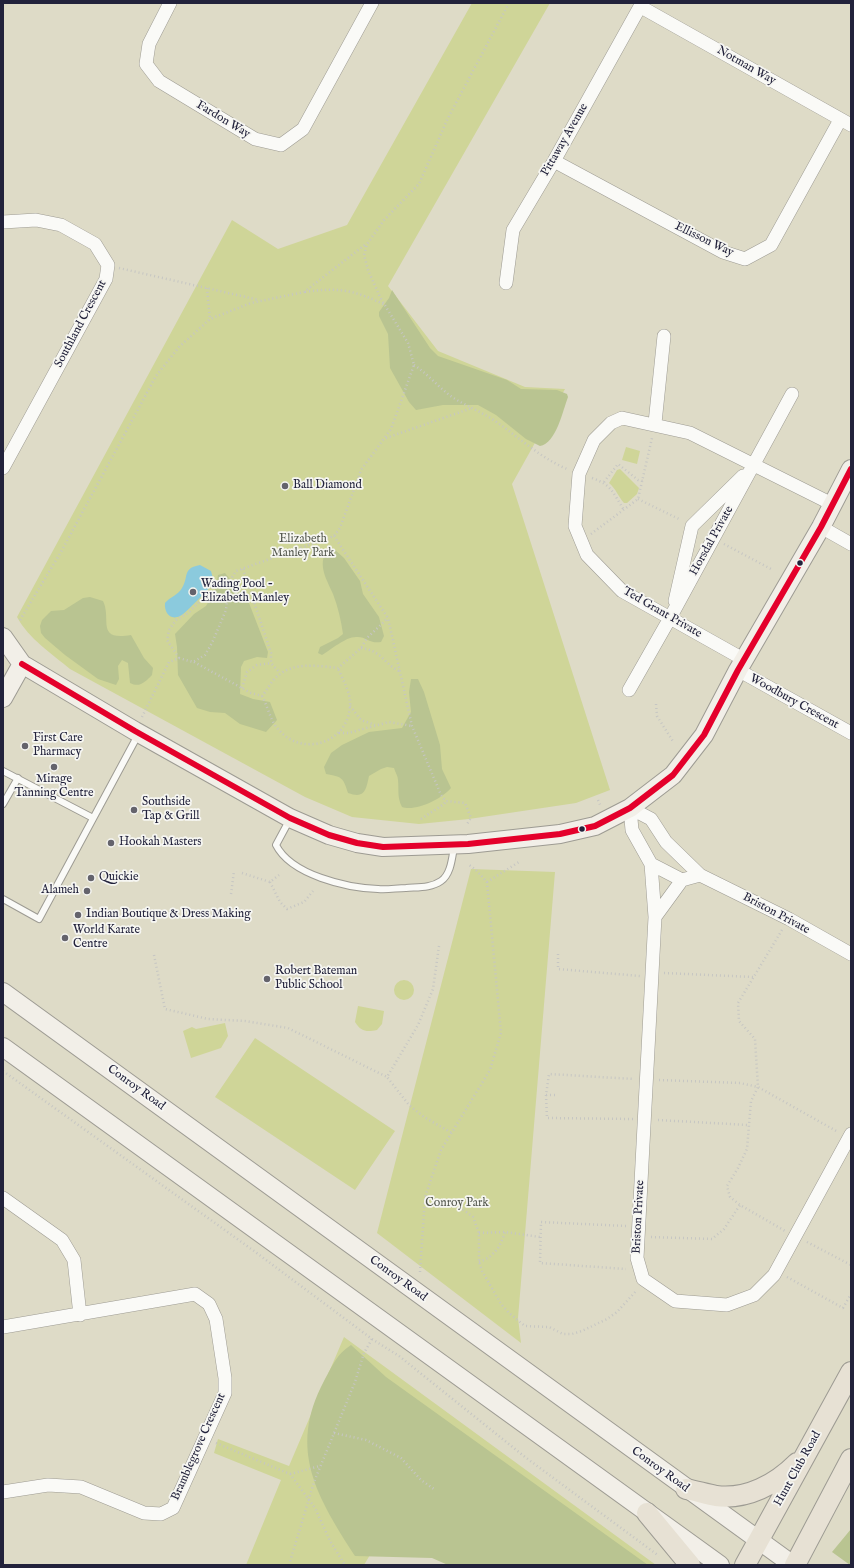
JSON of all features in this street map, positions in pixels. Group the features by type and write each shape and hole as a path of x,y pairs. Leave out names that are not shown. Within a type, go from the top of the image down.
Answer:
{"main road":[{"path":"3,637 22,664 137,732 290,818 330,835 357,843 383,847 455,845 560,834 595,826 630,808 673,775 704,735 741,665 821,527 851,470"},
{"path":"3,698 22,664"},
{"name":"Conroy Road","path":"3,992 686,1489 794,1565"},
{"path":"3,1047 720,1565"},
{"name":"Hunt Club Road","path":"745,1565 851,1372"},
{"path":"686,1489 717,1496 751,1493 781,1478 807,1453"},
{"path":"794,1565 851,1459"},
{"path":"647,1513 690,1565"}],"street":[{"name":"Fardon Way","path":"170,3 149,44 146,64 159,81 255,139 281,145 303,129 372,3"},
{"name":"Notman Way","path":"642,5 845,122"},
{"name":"Pittaway Avenue","path":"506,283 513,230 554,161 642,5"},
{"name":"Ellisson Way","path":"554,161 724,252 745,259 771,245 845,122"},
{"name":"Southland Crescent","path":"3,222 36,220 61,225 95,244 108,265 106,279 3,468"},
{"path":"654,424 664,336"},
{"name":"Horsdal Private","path":"629,690 755,465 792,394"},
{"name":"Ted Grant Private","path":"741,665 670,618 622,590 587,555 575,526 579,474 594,440 611,423 622,418 690,433 832,504"},
{"name":"Horsdal Private","path":"670,618 692,526 755,465"},
{"path":"821,527 851,544"},
{"name":"Woodbury Crescent","path":"741,665 851,733"},
{"name":"Briston Private","path":"630,808 632,830 651,864 655,917 637,1258 642,1274"},
{"name":"Briston Private","path":"630,808 650,819 666,842 700,876 789,919 851,954"},
{"path":"651,864 682,880 700,876"},
{"path":"655,917 682,880"},
{"path":"642,1274 675,1301 727,1305 754,1295 776,1271 850,1136"},
{"path":"3,1198 62,1240 74,1260 80,1315"},
{"name":"Bramblegrove Crescent","path":"3,1327 80,1315 195,1294 210,1304 216,1319 225,1378 224,1393 173,1508 161,1514 144,1513 81,1487 48,1485 3,1492"}],"lane":[{"path":"3,899 39,918 137,732"},
{"path":"3,771 93,818"},
{"path":"3,804 18,778"},
{"path":"290,818 276,845 280,854 295,866 326,880 378,890 426,887 442,880 448,872 455,845"}],"path":[{"path":"304,292 367,244 384,220 419,184 448,118 509,3"},
{"path":"193,662 205,655 222,621 229,595 229,582 236,570 243,569 334,536 340,528 361,470 391,429 414,365 408,342 385,305 368,270 364,255 367,244"},
{"path":"108,265 261,301"},
{"path":"207,288 210,319"},
{"path":"20,620 61,552 156,376 179,347 210,319 261,301 329,288 353,292 385,305"},
{"path":"414,365 428,374 438,386 452,397 494,420 550,462 604,482 612,489 624,510"},
{"path":"385,438 472,408"},
{"path":"581,541 638,499 654,424"},
{"path":"604,482 618,464 638,480 643,481"},
{"path":"638,499 692,526"},
{"path":"334,536 380,603 388,618 412,726 436,782 446,801"},
{"path":"713,539 771,569"},
{"path":"243,569 271,653 272,663 280,673"},
{"path":"178,658 167,640 169,630 176,620 188,613 210,591 216,582 229,582"},
{"path":"262,696 280,673 308,665 338,668 361,648 367,638 388,618"},
{"path":"361,648 372,649 379,653 388,664 401,672"},
{"path":"137,732 169,662 178,658 193,662 251,693 262,696 278,729 296,741 307,745 320,744 338,733 346,723 350,706 350,693 338,668"},
{"path":"242,688 247,672 257,665 272,663"},
{"path":"656,704 658,716 674,743"},
{"path":"350,706 361,720 375,726"},
{"path":"338,733 348,733 389,722 412,726"},
{"path":"421,819 444,804 446,801"},
{"path":"446,801 465,803 471,818 466,824"},
{"path":"487,882 519,862"},
{"path":"420,1272 425,1197 441,1150 490,1070 501,1033 487,882 468,864"},
{"path":"231,894 234,870"},
{"path":"242,873 270,882 280,902 287,909 304,902 313,891"},
{"path":"270,882 279,875"},
{"path":"789,919 738,1003 739,1021 755,1039 758,1087 751,1101 746,1149 738,1168 727,1186 730,1197 740,1205 851,1265"},
{"path":"387,1077 418,1025 433,989 439,946"},
{"path":"154,955 165,1009 208,1019 245,1021 288,1028 387,1077 409,1104 424,1117 452,1133"},
{"path":"3,1071 254,1251 372,1339 399,1356 525,1457 662,1558"},
{"path":"748,1125 644,1120 547,1118 546,1095 549,1074 740,1083 758,1087 850,1136"},
{"path":"546,1095 556,1095"},
{"path":"425,1197 461,1208 472,1217 479,1233 480,1262 482,1271 509,1313 525,1326 549,1327 563,1334 572,1334 582,1331 607,1319 617,1312 639,1287 642,1274 540,1263 540,1222 712,1239 724,1229 740,1205"},
{"path":"479,1233 505,1232 540,1237"},
{"path":"480,1262 495,1253 500,1247 505,1232"},
{"path":"776,1271 843,1308 851,1294"},
{"path":"289,1565 308,1499 355,1382 364,1354 372,1339"},
{"path":"334,1433 366,1440 402,1458 421,1480 434,1489"},
{"path":"205,1438 290,1474 315,1508 330,1541 345,1565"},
{"path":"290,1474 321,1465"}],"green space":[{"name":"Elizabeth Manley Park","path":"472,3 550,3 388,286 438,351 525,387 565,389 512,484 610,790 576,803 469,819 419,824 352,817 305,797 70,669 34,639 17,617 232,220 278,249 347,225"},
{"path":"392,290 430,348 438,356 507,380 521,389 557,390 567,394 568,397 558,426 555,433 546,444 540,446 526,439 496,415 478,405 443,405 416,410 409,402 390,368 388,334 379,316 379,312 389,298"},
{"path":"626,447 640,451 637,464 622,460"},
{"path":"620,469 639,488 637,494 627,503 624,503 609,483 617,470"},
{"path":"334,549 344,558 360,581 363,594 379,617 384,636 381,642 370,641 359,637 347,639 322,655 318,653 320,647 343,634 336,604 323,567 324,556 327,550"},
{"path":"225,573 249,603 268,652 267,658 257,657 244,661 241,667 240,694 253,699 270,702 277,720 266,732 240,724 225,713 210,712 197,708 178,675 175,634 194,614 206,606 216,588 218,575"},
{"path":"90,597 103,601 109,632 113,635 120,636 131,635 144,658 153,668 152,675 142,684 137,685 130,683 128,663 122,660 118,666 119,679 116,685 98,679 65,655 41,633 40,626 42,620 51,611 64,610 83,598"},
{"path":"411,679 418,679 424,692 440,745 442,769 451,788 428,804 414,808 402,807 399,797 398,780 394,768 387,767 369,776 366,789 361,794 354,795 348,793 345,784 339,777 326,774 324,767 331,753 342,745 369,732 402,728 411,712 409,692"},
{"name":"Conroy Park","path":"471,869 555,872 518,1318 521,1343 377,1233"},
{"path":"400,980 408,980 414,986 414,994 408,1000 400,1000 394,994 394,986"},
{"path":"358,1006 384,1011 382,1024 377,1030 364,1030 357,1025 355,1022"},
{"path":"225,1023 228,1036 221,1048 191,1058 183,1031 192,1027 196,1029"},
{"path":"255,1038 395,1131 355,1190 215,1097"},
{"path":"344,1337 656,1565 474,1565 377,1543 364,1565 246,1565 281,1480 214,1453 218,1439 289,1466"},
{"path":"351,1345 386,1377 648,1565 448,1565 432,1558 355,1556 329,1514 319,1493 312,1473 308,1451 308,1429 313,1406 335,1361"},
{"path":"851,1529 851,1565 850,1565 832,1552"}],"water":[{"name":"Wading Pool - Elizabeth Manley","path":"200,565 211,571 214,582 180,616 173,617 168,615 165,603 180,590 184,584 188,571 194,566"}],"transit line":[{"path":"22,664 135,731 290,818 329,835 357,843 383,847 468,844 560,834 595,826 630,808 673,775 704,735 738,670 821,527 851,469"}],"place":[{"name":"Ball Diamond","path":"285,486"},
{"name":"Wading Pool - Elizabeth Manley","path":"193,592"},
{"name":"First Care Pharmacy","path":"25,746"},
{"name":"Mirage Tanning Centre","path":"54,767"},
{"name":"Southside Tap & Grill","path":"134,810"},
{"name":"Hookah Masters","path":"111,843"},
{"name":"Quickie","path":"91,878"},
{"name":"Alameh","path":"87,891"},
{"name":"Indian Boutique & Dress Making","path":"78,915"},
{"name":"World Karate Centre","path":"65,938"},
{"name":"Robert Bateman Public School","path":"267,979"}]}
